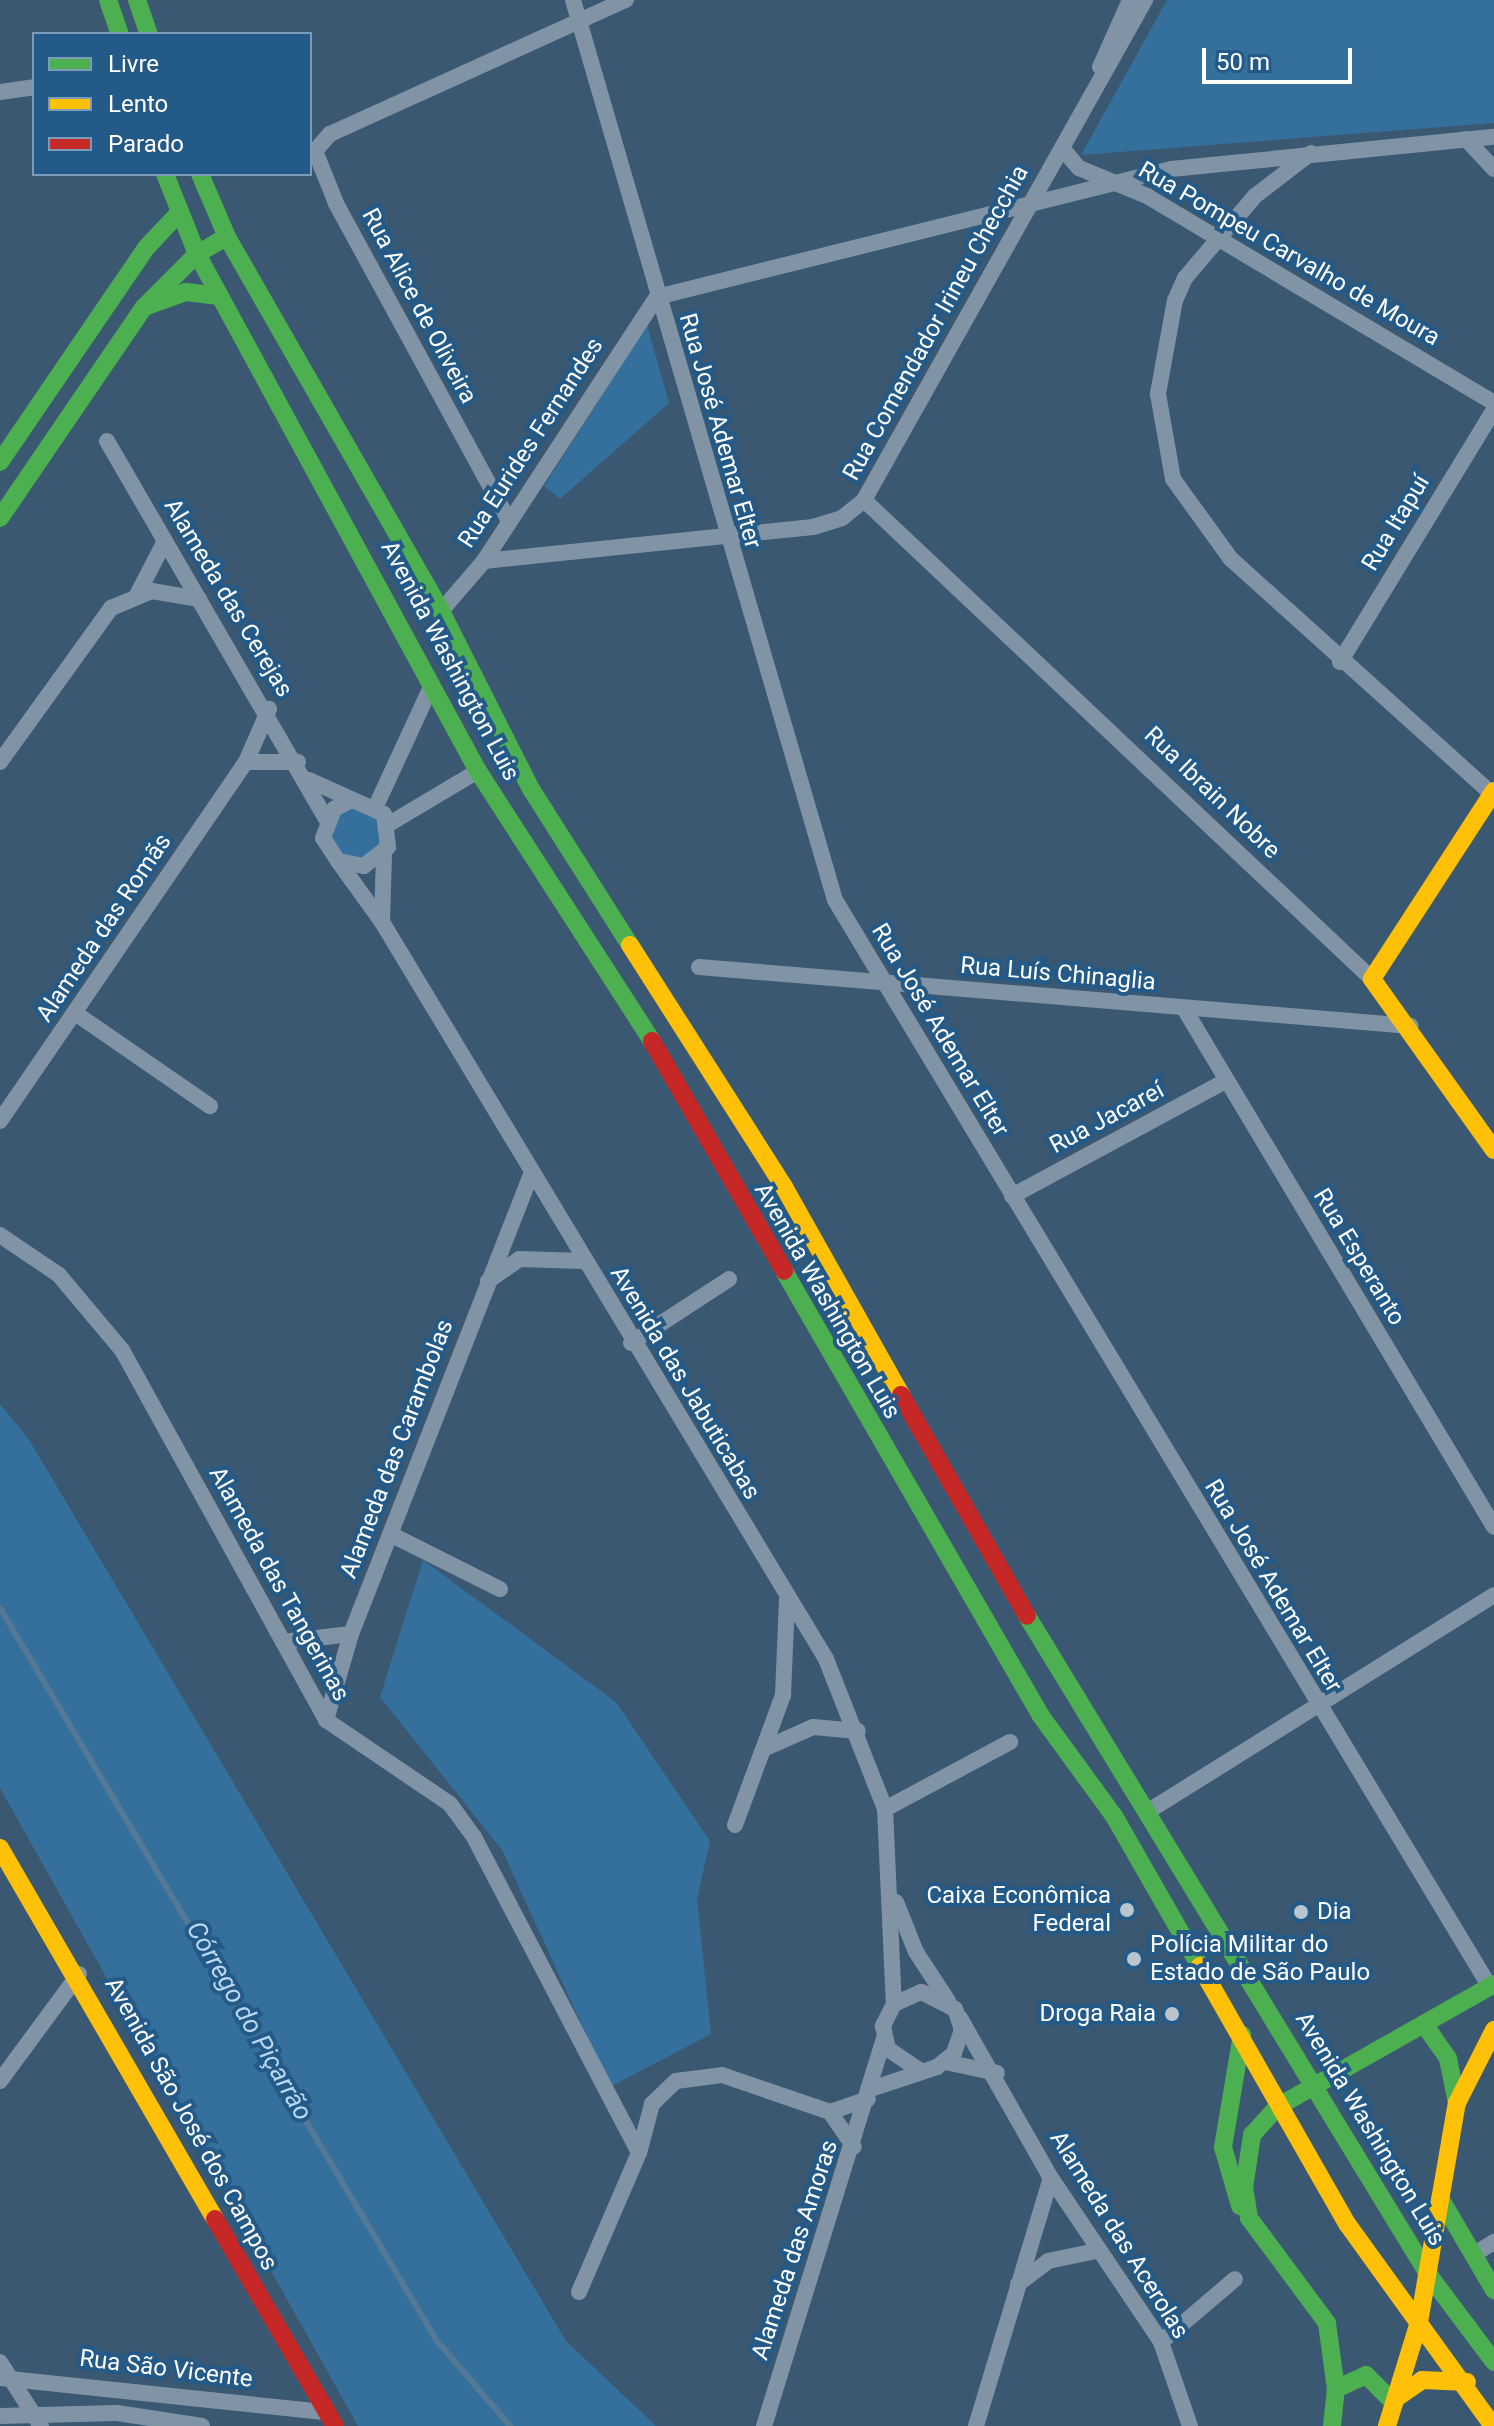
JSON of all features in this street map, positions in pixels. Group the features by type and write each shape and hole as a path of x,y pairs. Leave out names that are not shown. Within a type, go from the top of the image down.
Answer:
{"main road":[{"path":"108,0 119,32"},
{"path":"137,0 148,32"},
{"name":"Avenida Washington Luis","path":"166,176 177,215 219,296 389,596 478,771 602,955 1041,1716 1114,1816 1242,2035 1277,2107 1419,2322 1467,2382 1493,2426"},
{"name":"Avenida Washington Luis","path":"201,176 227,237 441,611 491,720 784,1187 1004,1578 1316,2083 1428,2274 1494,2362"},
{"path":"0,462 146,248 177,215"},
{"path":"0,518 144,307 197,254 227,237"},
{"path":"144,307 186,292 219,296"},
{"path":"389,596 401,581 422,582"},
{"path":"478,771 493,757 491,720"},
{"path":"1372,979 1493,794"},
{"name":"Rua Ibrain Nobre","path":"1372,979 1412,1026 1494,1150"},
{"name":"Avenida São José dos Campos","path":"0,1848 79,1974 331,2419"},
{"path":"1249,2218 1247,2152 1259,2121 1316,2083 1426,2027 1492,1985"},
{"path":"1426,2027 1445,2050 1457,2103"},
{"path":"1387,2426 1419,2322 1457,2103 1494,2030"},
{"path":"1242,2035 1223,2147 1234,2197 1327,2323 1336,2389 1332,2426"},
{"path":"1301,2145 1378,2246 1393,2249 1407,2237"},
{"path":"1440,2198 1494,2290"},
{"path":"1336,2389 1366,2375 1396,2400"},
{"path":"1396,2400 1422,2380 1467,2382"}],"street":[{"name":"Rua José Ademar Elter","path":"573,0 822,871 881,981 1316,1704 1492,1985"},
{"path":"578,26 626,0"},
{"name":"Rua Comendador Irineu Checchia","path":"484,561 831,523 864,500 1062,148 1096,80 1130,0"},
{"name":"Rua Comendador Irineu Checchia","path":"1096,80 1145,0"},
{"name":"Rua Alice de Oliveira","path":"508,519 315,163 320,140 578,26"},
{"path":"0,92 32,87"},
{"path":"657,297 1117,181 1313,152 1494,137"},
{"path":"1466,139 1494,169"},
{"name":"Rua Pompeu Carvalho de Moura","path":"1062,148 1079,168 1117,181 1220,238 1494,403"},
{"path":"1313,152 1255,196 1185,278 1163,344 1159,421 1173,479 1231,559 1340,662 1493,794"},
{"name":"Rua Eurides Fernandes","path":"441,611 484,561 508,519 657,297"},
{"name":"Rua Itapuí","path":"1340,662 1494,410"},
{"name":"Alameda das Cerejas","path":"107,441 164,543 269,709 309,780 326,819"},
{"name":"Rua Ibrain Nobre","path":"864,500 1372,979"},
{"path":"0,762 93,628 137,595 164,543"},
{"path":"137,595 199,599"},
{"path":"376,806 432,685"},
{"name":"Alameda das Romãs","path":"0,1121 246,762 269,709"},
{"path":"246,762 298,762"},
{"path":"389,824 478,771"},
{"path":"309,780 352,800 376,806 389,824 384,855 382,922"},
{"path":"352,800 326,819 326,847 338,861 364,866 384,855"},
{"name":"Avenida das Jabuticabas","path":"338,861 382,922 631,1343 826,1659 858,1731 885,1809 891,1889"},
{"name":"Rua Luís Chinaglia","path":"699,967 1185,1010 1412,1026"},
{"name":"Rua Esperanto","path":"1185,1010 1224,1082 1494,1527"},
{"path":"75,1013 210,1106"},
{"name":"Rua Jacareí","path":"1012,1196 1224,1082"},
{"name":"Alameda das Carambolas","path":"326,1720 351,1634 532,1172"},
{"name":"Alameda das Tangerinas","path":"0,1235 59,1275 122,1350 326,1720 458,1815 639,2153"},
{"path":"487,1282 519,1259 583,1261"},
{"path":"631,1343 729,1279"},
{"path":"390,1534 500,1589"},
{"path":"1147,1812 1494,1595"},
{"path":"735,1825 768,1747 788,1660 787,1598"},
{"path":"283,1642 351,1634"},
{"path":"768,1747 813,1727 858,1731"},
{"path":"885,1809 1010,1742"},
{"path":"891,1889 916,1952 960,2018 960,2042 945,2062"},
{"path":"891,1889 894,2004 884,2038 896,2059 918,2069"},
{"path":"0,2081 79,1974"},
{"path":"894,2004 921,1992 949,2002"},
{"name":"Alameda das Acerolas","path":"960,2018 997,2073 1051,2178 1096,2251 1161,2342 1184,2393 1190,2426"},
{"name":"Alameda das Amoras","path":"764,2426 854,2147 884,2038"},
{"path":"830,2112 918,2069 945,2062 997,2073"},
{"path":"579,2292 639,2153 652,2104 676,2081 693,2076 722,2075 830,2112 854,2147"},
{"path":"976,2426 1051,2178"},
{"path":"1473,2255 1494,2242"},
{"path":"1018,2284 1048,2261 1096,2251"},
{"path":"1161,2342 1235,2279"},
{"path":"0,2362 6,2377 38,2419"},
{"name":"Rua São Vicente","path":"6,2377 331,2419"},
{"name":"Rua São Vicente","path":"0,2416 202,2426"}],"shaded area":[{"path":"1167,0 1494,0 1494,123 1081,155"},
{"path":"647,325 669,403 560,499 544,486"},
{"path":"353,802 381,815 383,848 354,862 337,855 329,833 338,812"},
{"path":"0,1404 28,1438 566,2341 656,2426 358,2426 0,1788"},
{"path":"423,1560 616,1702 710,1841 697,1899 711,2034 610,2087 502,1850 380,1697"}],"waterway":[{"name":"Córrego do Piçarrão","path":"0,1608 437,2341 510,2426"}],"traffic: fast":[{"path":"108,0 119,32"},
{"path":"137,0 148,32"},
{"path":"166,176 197,254 478,771 652,1041"},
{"path":"201,176 227,237 441,611 531,789 630,945"},
{"path":"0,462 146,248 177,215"},
{"path":"0,518 144,307 197,254 227,237"},
{"path":"144,307 186,292 219,296"},
{"path":"784,1271 1041,1716 1114,1816 1200,1966"},
{"path":"1027,1616 1428,2274 1494,2362"},
{"path":"1332,2426 1336,2389 1327,2323 1249,2218 1244,2188 1252,2135 1277,2107 1494,1984"},
{"path":"1426,2027 1448,2059 1457,2103"},
{"path":"1240,2206 1223,2147 1242,2035"},
{"path":"1440,2198 1494,2290"},
{"path":"1336,2389 1366,2375 1394,2403"}],"traffic: slow":[{"path":"1494,791 1372,979 1494,1150"},
{"path":"630,945 784,1187 901,1395"},
{"path":"0,1848 215,2219"},
{"path":"1200,1966 1348,2225 1493,2426"},
{"path":"1387,2426 1419,2322 1457,2103 1494,2030"},
{"path":"1398,2397 1422,2380 1467,2382"}],"traffic: jam":[{"path":"652,1041 784,1271"},
{"path":"901,1395 1027,1616"},
{"path":"215,2219 335,2426"}],"place":[{"name":"Caixa Econômica Federal","path":"1127,1910"},
{"name":"Dia","path":"1301,1912"},
{"name":"Polícia Militar do Estado de São Paulo","path":"1134,1959"},
{"name":"Droga Raia","path":"1172,2014"}]}
